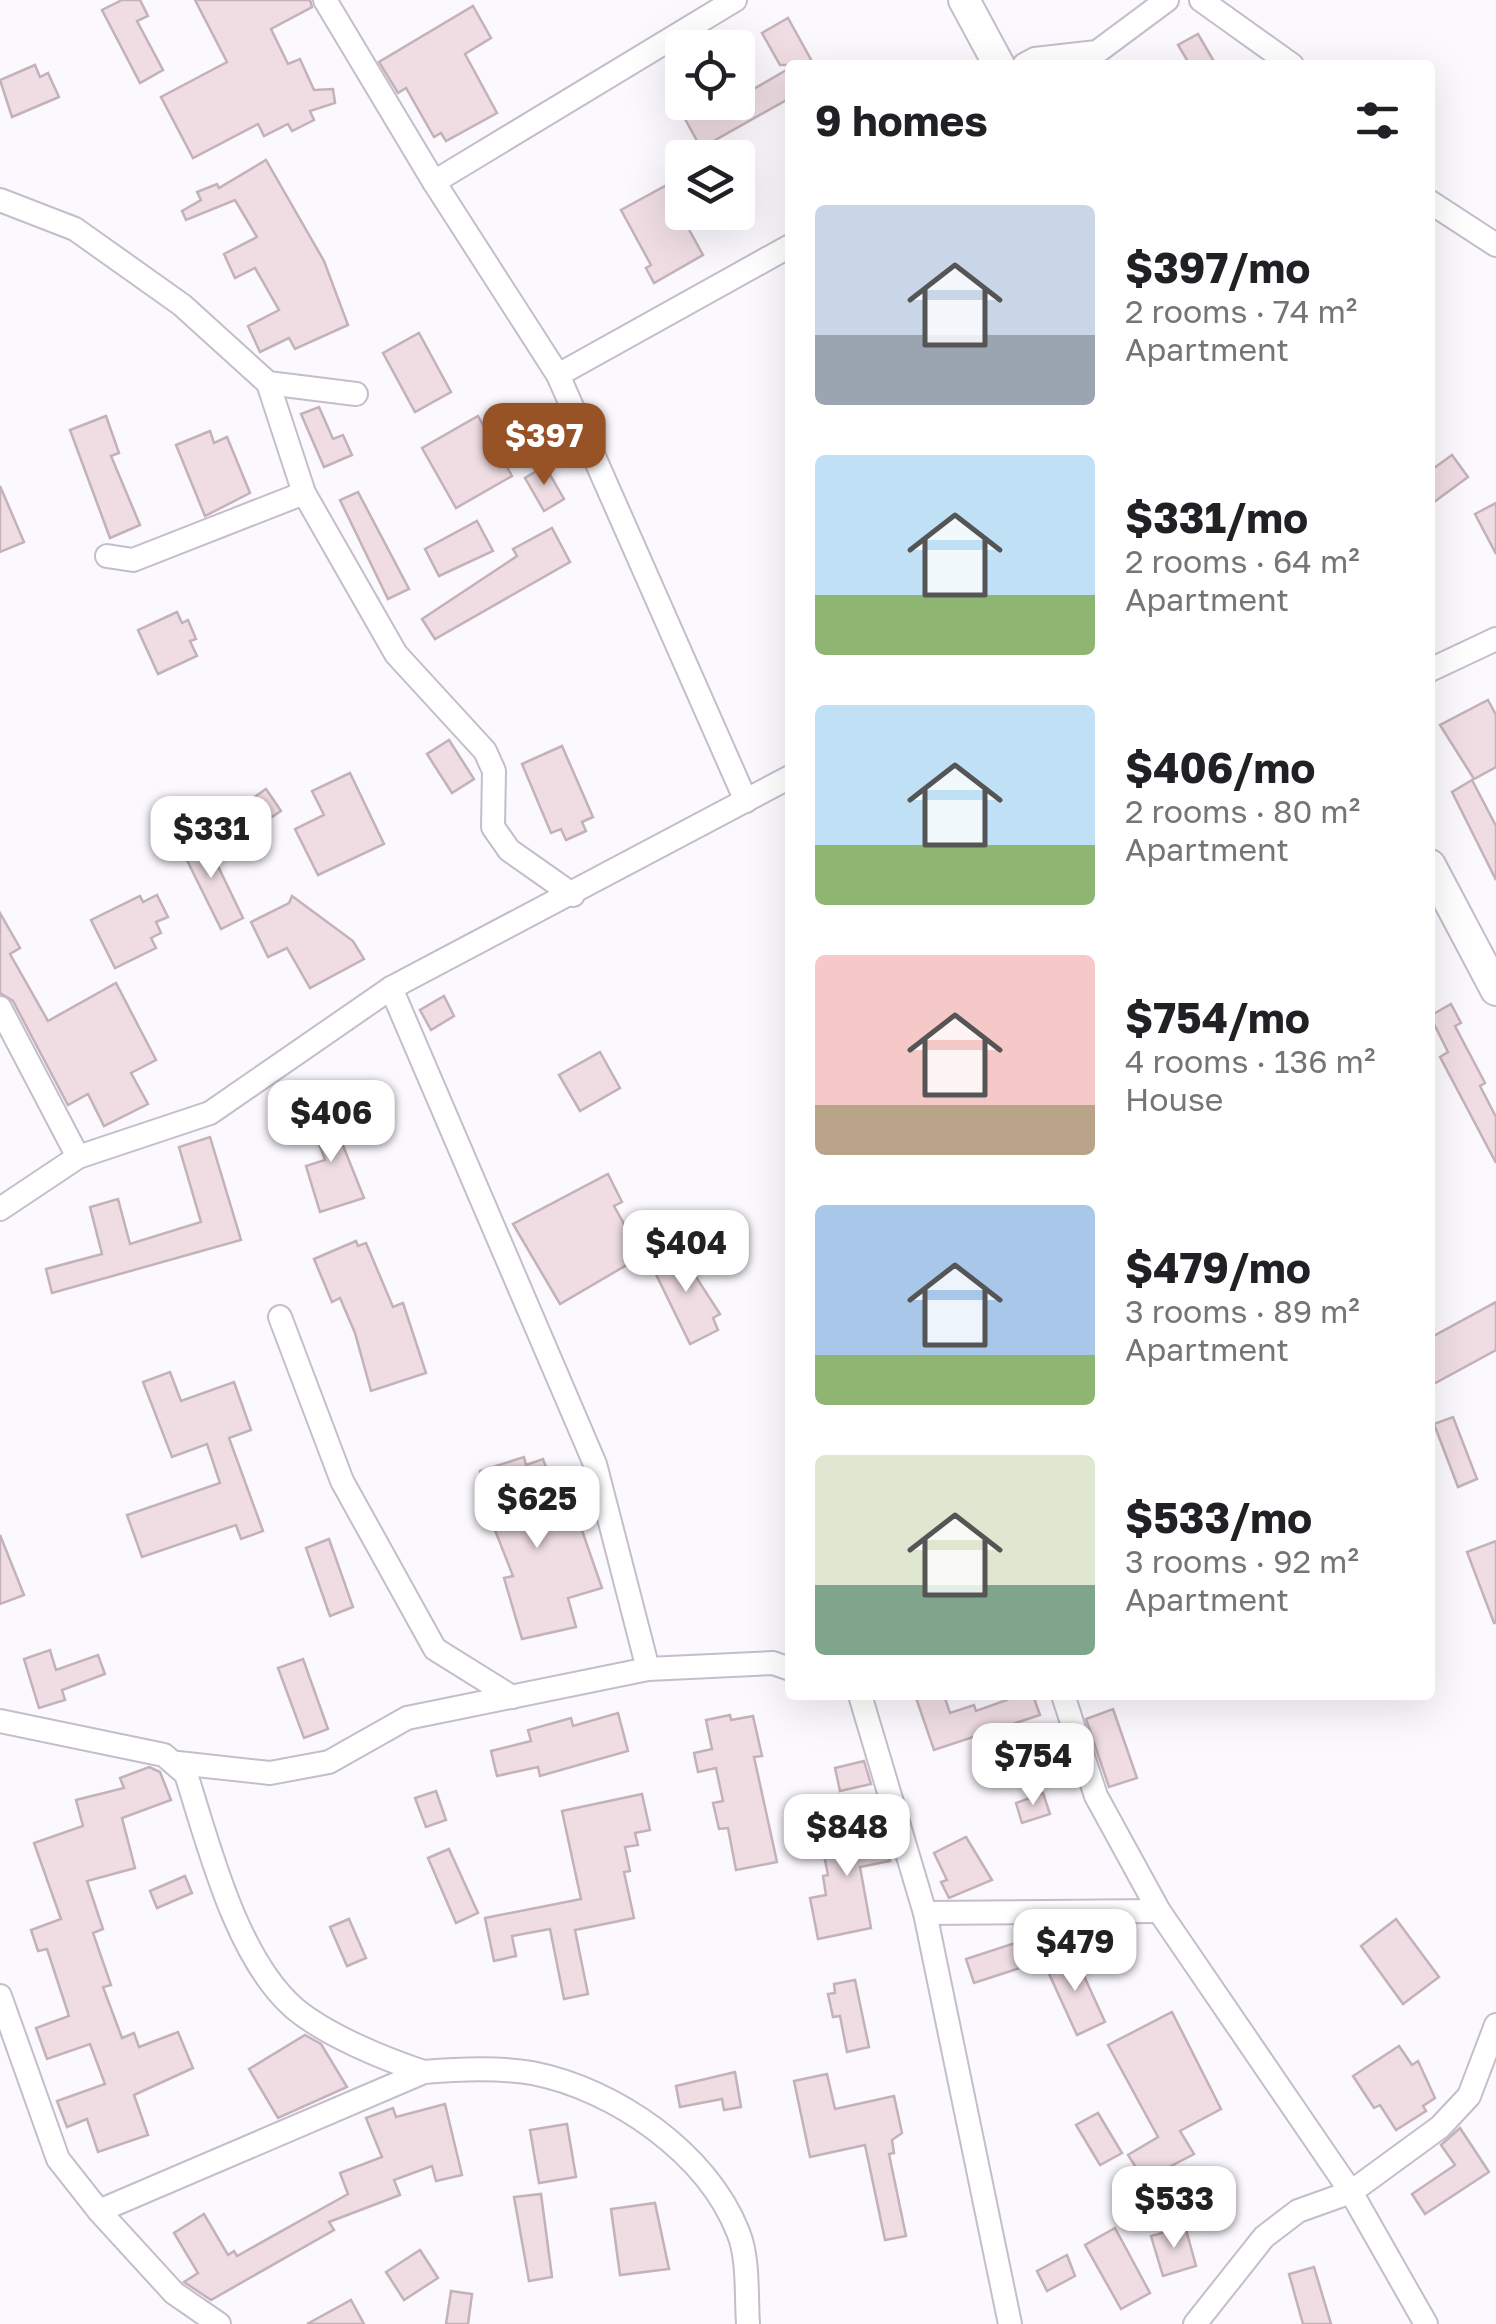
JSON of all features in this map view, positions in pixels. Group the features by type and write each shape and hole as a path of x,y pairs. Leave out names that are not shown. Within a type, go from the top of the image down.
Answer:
{"main road":[{"path":"964,0 997,60"},
{"path":"1435,874 1496,990"}],"street":[{"path":"325,0 434,182 558,375 746,801"},
{"path":"434,182 735,0"},
{"path":"1032,60 1097,52 1166,0"},
{"path":"1200,0 1285,60"},
{"path":"0,200 75,228 182,305 268,383 304,493 396,654 485,750 494,771 493,827 509,850 573,895"},
{"path":"1435,205 1496,244"},
{"path":"558,375 785,249"},
{"path":"268,383 356,394"},
{"path":"107,556 133,560 304,493"},
{"path":"1435,668 1496,639"},
{"path":"0,1209 78,1157 210,1112 390,988 573,895 785,780"},
{"path":"390,988 595,1464 648,1669"},
{"path":"0,1008 78,1157"},
{"path":"280,1318 342,1481 435,1649 512,1696"},
{"path":"0,1720 164,1755 178,1763 270,1773 328,1762 408,1718 512,1696 648,1669 774,1663 785,1667"},
{"path":"861,1700 925,1913 1010,2324"},
{"path":"1065,1700 1096,1796 1159,1911 1351,2192 1426,2324"},
{"path":"178,1763 186,1774 220,1880 273,1983 295,2009 384,2059 424,2072"},
{"path":"925,1913 1159,1911"},
{"path":"0,1996 58,2159 99,2211 174,2292 218,2324"},
{"path":"1196,2324 1264,2237 1298,2211 1351,2192 1440,2127 1468,2096 1496,2025"},
{"path":"99,2211 424,2072 470,2069 532,2073 594,2093 658,2133 717,2187 740,2236 748,2324"}],"building":[{"path":"122,0 140,0 148,16 137,21 163,70 140,83 102,10"},
{"path":"195,0 310,0 312,7 271,29 288,64 300,59 314,90 333,89 335,103 310,111 314,120 292,131 288,124 264,136 258,124 193,158 161,97 227,62"},
{"path":"473,6 491,38 465,54 497,113 446,141 441,133 434,137 406,88 398,93 379,62"},
{"path":"788,18 811,60 785,60 785,65 780,65 762,33"},
{"path":"1198,34 1213,60 1187,60 1178,45"},
{"path":"35,65 40,77 48,73 59,97 12,117 0,80"},
{"path":"785,71 785,101 755,118 755,88"},
{"path":"686,120 751,120 715,140 697,140"},
{"path":"266,160 324,261 348,325 295,349 289,338 260,352 248,326 279,310 255,268 235,278 224,254 257,237 235,200 186,220 182,211 201,200 197,192 217,184 219,188"},
{"path":"665,186 665,230 689,230 703,255 654,283 646,268 651,265 621,210"},
{"path":"419,333 451,392 415,412 383,353"},
{"path":"319,407 333,439 343,435 352,455 324,467 301,414"},
{"path":"106,416 119,453 111,456 140,525 110,538 70,430"},
{"path":"478,416 512,476 456,508 422,448"},
{"path":"210,431 214,443 227,437 250,493 205,516 176,445"},
{"path":"1452,455 1468,477 1435,501 1435,467"},
{"path":"545,466 564,499 544,511 525,478"},
{"path":"0,486 24,542 0,552"},
{"path":"358,492 409,589 388,599 340,500"},
{"path":"1496,503 1496,554 1475,514"},
{"path":"477,521 493,551 439,576 425,549"},
{"path":"552,528 570,562 435,639 422,619 517,556 513,549"},
{"path":"177,612 182,623 188,620 196,639 190,641 197,656 158,674 138,630"},
{"path":"1488,700 1496,715 1496,767 1474,779 1440,725"},
{"path":"449,740 474,779 452,793 427,754"},
{"path":"562,746 593,817 582,822 586,831 566,840 561,829 551,833 522,764"},
{"path":"350,773 384,844 318,875 295,829 324,815 312,791"},
{"path":"1472,780 1496,826 1496,880 1452,792"},
{"path":"266,789 281,811 258,826 244,804"},
{"path":"202,833 243,918 221,929 179,844"},
{"path":"157,895 168,917 156,922 161,933 151,938 156,948 115,968 91,920 140,896 143,902"},
{"path":"292,896 353,941 364,959 310,988 287,948 268,957 251,922 289,903"},
{"path":"0,913 20,948 10,954 48,1021 116,983 156,1060 131,1073 148,1104 104,1126 88,1094 68,1105 13,1001 0,993"},
{"path":"444,996 454,1016 431,1030 420,1010"},
{"path":"1451,1004 1461,1023 1455,1026 1485,1083 1480,1086 1496,1117 1496,1163 1440,1057 1448,1052 1435,1026 1435,1013"},
{"path":"600,1052 620,1088 580,1111 559,1075"},
{"path":"326,1103 364,1198 320,1212 306,1166 325,1160 307,1110"},
{"path":"210,1137 241,1240 52,1293 46,1269 102,1254 90,1207 118,1199 130,1244 201,1222 179,1147"},
{"path":"608,1174 622,1202 614,1206 642,1256 560,1304 513,1224"},
{"path":"356,1241 358,1246 366,1243 393,1307 403,1303 426,1373 371,1391 355,1333 340,1298 332,1302 314,1259"},
{"path":"676,1246 720,1314 713,1318 718,1330 690,1344 650,1262"},
{"path":"1496,1302 1496,1350 1435,1383 1435,1335"},
{"path":"170,1372 181,1401 234,1382 251,1430 229,1438 263,1531 241,1539 236,1525 142,1557 127,1515 220,1483 207,1444 172,1457 143,1382"},
{"path":"1453,1417 1477,1479 1458,1487 1435,1424"},
{"path":"524,1457 526,1465 543,1459 549,1476 525,1483 537,1520 542,1518 545,1526 577,1516 602,1588 568,1598 576,1627 522,1639 504,1578 513,1576 482,1497 487,1495 480,1471"},
{"path":"0,1535 24,1595 0,1604"},
{"path":"329,1539 353,1607 330,1616 306,1548"},
{"path":"1496,1541 1496,1623 1494,1623 1467,1552"},
{"path":"50,1650 56,1670 98,1655 105,1674 62,1690 65,1700 39,1708 24,1659"},
{"path":"303,1659 328,1729 304,1738 278,1668"},
{"path":"917,1700 946,1700 950,1713 974,1705 976,1711 1007,1700 1035,1700 1040,1715 934,1750"},
{"path":"1113,1709 1137,1778 1109,1787 1086,1719"},
{"path":"618,1713 628,1751 540,1776 538,1767 497,1776 491,1751 531,1741 528,1730 571,1718 573,1726"},
{"path":"730,1715 731,1720 753,1716 762,1756 754,1757 777,1862 736,1870 728,1828 719,1829 713,1803 723,1801 716,1768 698,1772 694,1753 712,1749 706,1720"},
{"path":"864,1761 871,1784 840,1791 835,1768"},
{"path":"149,1767 160,1772 171,1800 122,1818 135,1868 87,1881 103,1929 93,1933 111,1985 103,1987 122,2038 134,2033 139,2047 178,2032 193,2068 134,2095 148,2135 98,2152 87,2119 67,2127 57,2101 105,2084 90,2044 47,2059 36,2028 69,2016 47,1949 38,1951 31,1930 61,1919 34,1843 83,1826 76,1800 124,1788 120,1778"},
{"path":"436,1791 446,1820 426,1827 415,1798"},
{"path":"1043,1793 1050,1814 1022,1823 1016,1803"},
{"path":"642,1794 650,1830 635,1833 638,1845 625,1847 630,1871 624,1872 634,1918 575,1930 588,1994 564,1999 550,1929 512,1936 516,1956 494,1961 485,1918 581,1899 562,1811"},
{"path":"882,1823 890,1861 860,1867 871,1928 818,1939 810,1898 826,1895 823,1876 828,1875 820,1835"},
{"path":"966,1837 992,1880 949,1898 941,1882 947,1880 934,1853"},
{"path":"449,1849 478,1913 456,1923 428,1858"},
{"path":"185,1876 192,1893 157,1908 150,1891"},
{"path":"349,1919 366,1958 347,1966 330,1927"},
{"path":"1396,1919 1439,1977 1403,2004 1361,1946"},
{"path":"1015,1943 1023,1967 974,1983 966,1959"},
{"path":"1073,1952 1105,2022 1077,2035 1045,1965"},
{"path":"855,1980 869,2047 847,2052 840,2016 833,2017 828,1994 835,1993 834,1984"},
{"path":"1172,2012 1221,2109 1180,2131 1194,2154 1144,2180 1128,2155 1158,2137 1108,2045"},
{"path":"305,2035 321,2044 347,2087 278,2118 249,2069"},
{"path":"1399,2046 1412,2065 1418,2061 1435,2098 1423,2106 1426,2111 1396,2130 1380,2105 1374,2108 1353,2076"},
{"path":"735,2072 741,2107 724,2110 722,2099 680,2107 676,2086"},
{"path":"827,2074 835,2109 894,2096 902,2133 892,2140 894,2153 889,2154 906,2236 885,2240 865,2145 810,2157 794,2081"},
{"path":"445,2104 462,2175 436,2181 432,2166 394,2180 400,2195 329,2222 334,2230 211,2300 184,2282 198,2273 174,2233 204,2214 228,2255 234,2251 237,2256 348,2194 340,2173 382,2157 366,2118 393,2108 396,2117"},
{"path":"1098,2113 1122,2153 1100,2165 1076,2125"},
{"path":"567,2124 576,2177 539,2183 530,2130"},
{"path":"1460,2128 1489,2172 1425,2214 1412,2194 1455,2165 1441,2145"},
{"path":"541,2194 552,2277 529,2281 514,2197"},
{"path":"655,2203 669,2269 620,2275 611,2209"},
{"path":"1185,2226 1196,2266 1163,2276 1151,2236"},
{"path":"1115,2228 1150,2293 1121,2309 1085,2245"},
{"path":"420,2250 438,2278 404,2300 386,2272"},
{"path":"1067,2255 1075,2276 1047,2291 1037,2271"},
{"path":"1314,2267 1331,2324 1303,2324 1289,2274"},
{"path":"451,2291 472,2294 468,2324 446,2324"},
{"path":"351,2300 364,2324 307,2324"}]}
